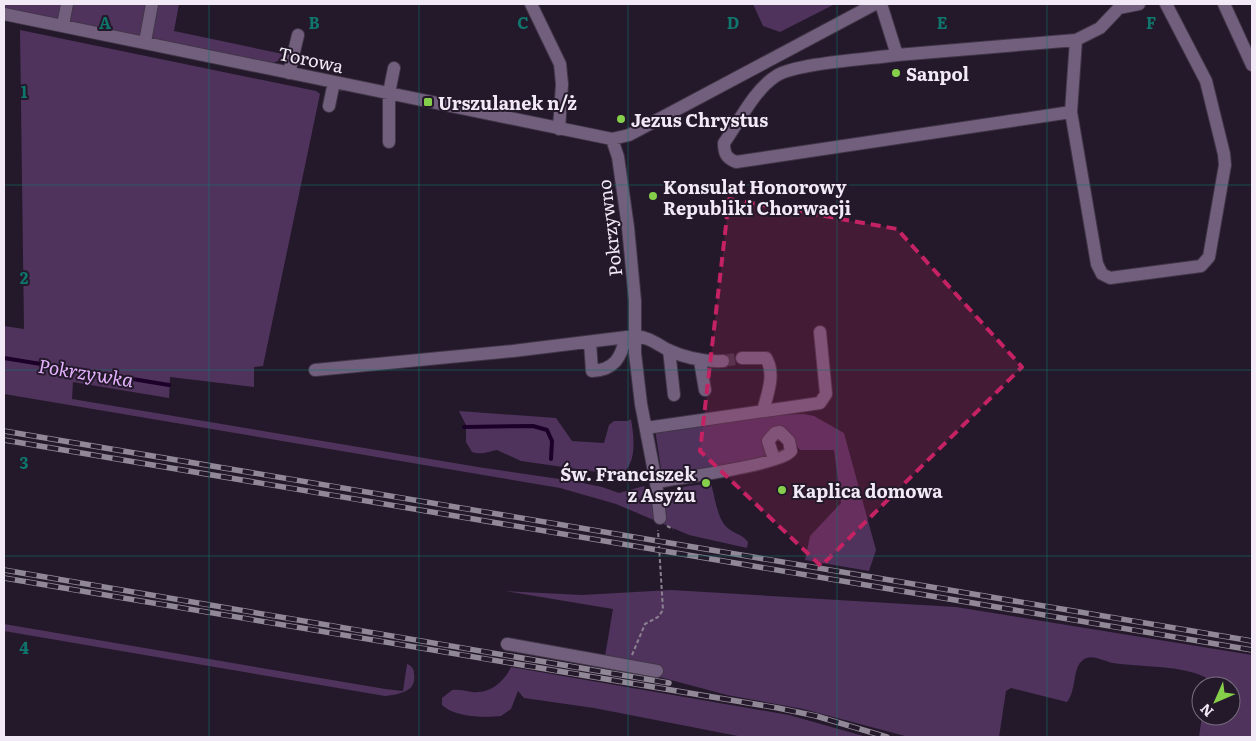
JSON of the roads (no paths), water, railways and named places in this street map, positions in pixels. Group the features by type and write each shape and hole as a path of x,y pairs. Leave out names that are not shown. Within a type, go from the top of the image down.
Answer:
{"street":[{"path":"63,26 67,4"},
{"path":"145,42 152,4"},
{"path":"531,4 560,64 562,84 559,130"},
{"path":"612,139 629,135 875,4"},
{"path":"881,4 897,55"},
{"path":"1071,112 736,162 729,159 724,151 724,143 760,91 775,77 803,68 897,55 1076,40 1093,34 1119,8 1139,4"},
{"path":"1076,40 1071,112 1097,264 1102,274 1110,278 1201,266 1207,262 1225,165 1224,154 1206,81 1166,4"},
{"path":"1224,4 1252,65"},
{"name":"Torowa","path":"4,14 559,130 612,139"},
{"path":"289,73 298,35"},
{"path":"389,142 389,94 394,68"},
{"path":"329,106 334,82"},
{"name":"Pokrzywno","path":"612,139 618,157 630,240 635,301 631,336 640,404 656,482 659,522"},
{"path":"646,428 820,403 824,400 826,394 820,332"},
{"path":"590,342 592,371 605,371 615,362 631,336"},
{"path":"315,370 590,342 631,336 650,339 669,350 700,361 723,361"},
{"path":"669,350 674,395"},
{"path":"742,358 766,358 769,363 771,380 763,411"},
{"path":"700,361 705,390"},
{"path":"656,482 696,476 774,459"},
{"path":"506,644 657,671"}],"waterway":[{"name":"Pokrzywka","path":"4,358 169,385"},
{"name":"Pokrzywka","path":"464,427 533,426 547,430 552,441 551,459"}],"tunnel":[{"path":"723,361 742,358"}],"railway":[{"path":"4,431 1252,641"},
{"path":"4,440 1252,650"},
{"path":"4,570 669,683"},
{"path":"4,578 778,708 816,716 887,737"}],"place":[{"name":"Sanpol","path":"896,73"},
{"name":"Urszulanek n/ż","path":"428,102"},
{"name":"Jezus Chrystus","path":"621,119"},
{"name":"Konsulat Honorowy Republiki Chorwacji","path":"653,196"},
{"name":"Św. Franciszek z Asyżu","path":"706,483"},
{"name":"Kaplica domowa","path":"782,490"}]}
